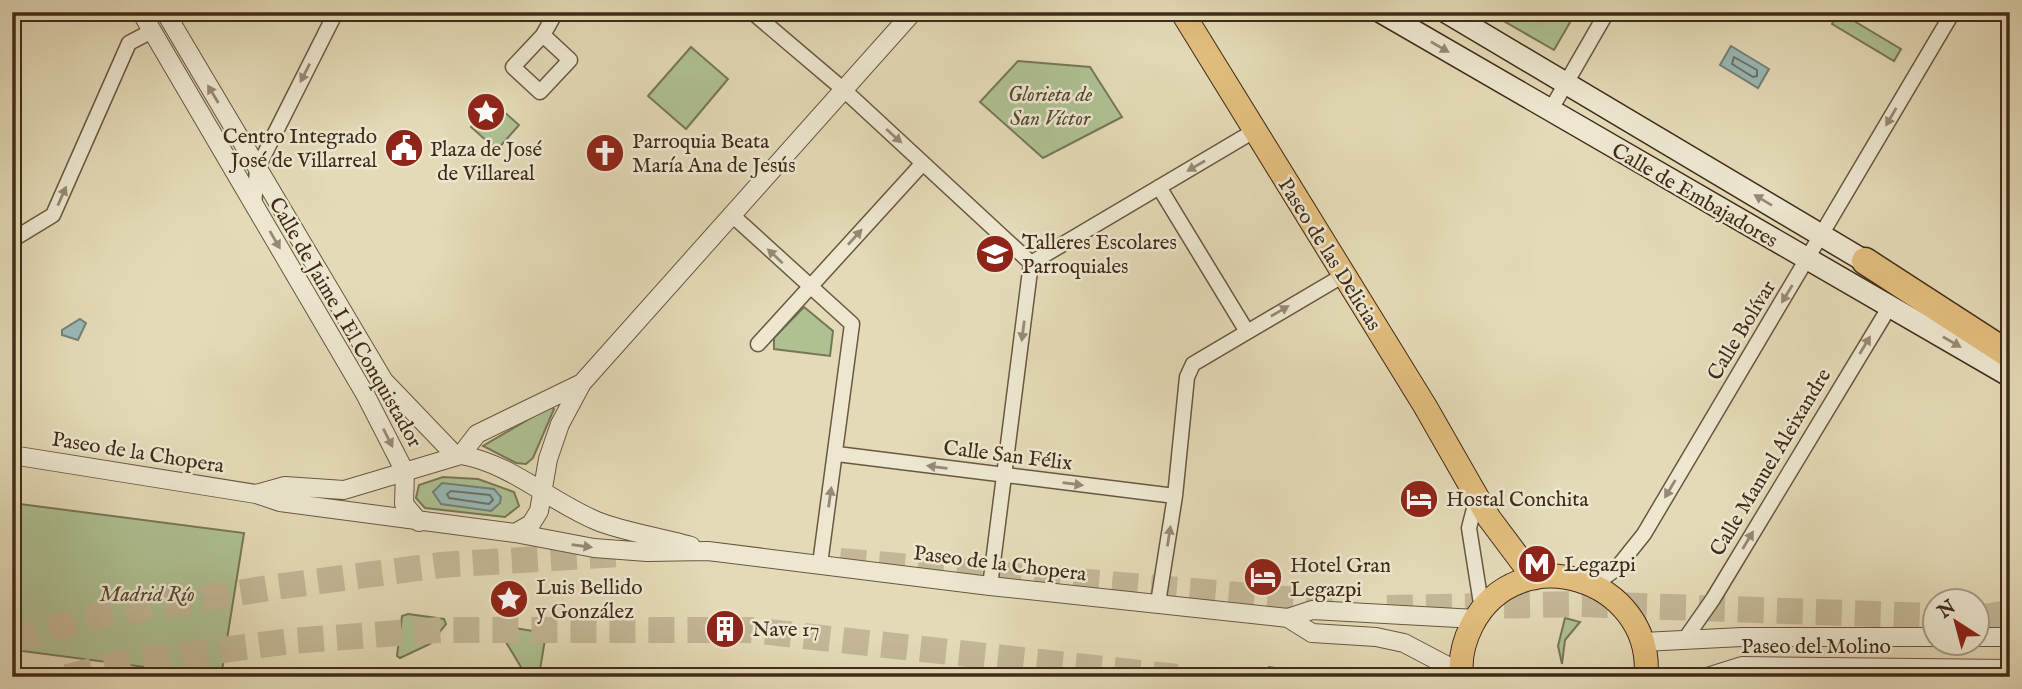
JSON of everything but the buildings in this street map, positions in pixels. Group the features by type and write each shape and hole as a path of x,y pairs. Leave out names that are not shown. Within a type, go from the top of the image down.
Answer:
{"highway":[{"path":"1865,261 2010,355"}],"main road":[{"name":"Paseo de las Delicias","path":"1182,12 1344,275 1494,527 1534,578"},
{"name":"Calle de Embajadores","path":"1381,12 2010,376"},
{"name":"Calle de Embajadores","path":"1446,12 1865,261 2010,340"},
{"path":"1461,675 1467,636 1478,614 1505,590 1534,578 1557,576 1594,585 1625,608 1643,642 1646,677"}],"street":[{"name":"Calle de Jaime I El Conquistador","path":"141,12 365,394 405,472"},
{"name":"Calle de Jaime I El Conquistador","path":"165,12 384,381 457,455"},
{"path":"254,206 257,169 336,12"},
{"path":"752,12 844,90 1031,263"},
{"path":"515,533 531,524 539,511 540,490 560,425 582,383 913,12"},
{"path":"1550,111 1607,12"},
{"name":"Calle Bolívar","path":"1594,585 1616,569 1644,534 1953,12"},
{"path":"543,35 552,16"},
{"path":"12,240 53,215 129,43 152,31"},
{"path":"1031,263 1254,131"},
{"path":"758,344 923,163"},
{"path":"1159,187 1246,330"},
{"path":"732,215 809,288 852,324 820,564"},
{"path":"990,586 1031,263"},
{"path":"1158,603 1175,496 1187,377 1193,364 1246,330 1344,275"},
{"name":"Calle Manuel Aleixandre","path":"1685,639 1713,598 1890,306"},
{"path":"457,455 477,434 582,383"},
{"name":"Calle San Félix","path":"836,454 1175,496"},
{"name":"Paseo de la Chopera","path":"12,455 256,494 281,502 515,533 594,548 647,552 708,551 990,586 1288,618 1312,610 1478,614"},
{"name":"Paseo de la Chopera","path":"256,494 285,486 344,490 457,455 479,458 510,470 598,522 708,551"},
{"path":"405,472 404,504 419,522"},
{"path":"1477,497 1469,528 1478,614"},
{"name":"Paseo de la Chopera","path":"1288,618 1312,633 1376,637 1404,643 1461,675"},
{"name":"Paseo del Molino","path":"1643,642 1685,639 1920,637"},
{"path":"1990,637 2010,637"},
{"name":"Paseo del Molino","path":"1707,677 1742,666 1969,673 2010,669"}],"green space":[{"path":"1488,12 1576,12 1554,50"},
{"path":"1839,12 1901,49 1894,61 1832,24"},
{"path":"691,47 728,79 686,129 648,96"},
{"name":"Glorieta de San Víctor","path":"1018,61 1090,67 1122,117 1043,158 980,102"},
{"path":"493,102 519,125 497,150 471,127"},
{"path":"804,307 833,331 830,356 774,349 774,338"},
{"path":"551,406 554,409 533,458 526,464 516,463 483,446"},
{"path":"443,477 478,479 514,492 519,506 505,517 425,508 416,498 419,485"},
{"name":"Madrid Río","path":"12,503 244,533 221,677 15,650 12,663"},
{"path":"408,614 444,619 446,624 430,644 400,658 397,656 402,616"},
{"path":"1565,618 1580,622 1565,640 1562,664 1558,646"},
{"path":"501,626 546,633 539,676 527,677 498,629"},
{"path":"1269,667 1341,677 1267,677"}],"water":[{"path":"1731,46 1769,69 1758,88 1720,65"},
{"path":"80,319 86,323 78,340 62,335 62,330"},
{"path":"442,483 494,489 501,497 500,503 491,511 441,504 433,492"}],"tunnel":[{"path":"12,640 101,615 275,587 441,565 619,554"},
{"path":"840,561 1345,604"},
{"path":"1387,608 1582,604 1920,616"},
{"path":"1990,616 2010,613"},
{"path":"67,677 123,663 291,641 440,630 750,630 1177,677"}],"place":[{"name":"Plaza de José de Villareal","path":"486,112"},
{"name":"Centro Integrado José de Villarreal","path":"404,148"},
{"name":"Parroquia Beata María Ana de Jesús","path":"605,153"},
{"name":"Talleres Escolares Parroquiales","path":"995,254"},
{"name":"Hostal Conchita","path":"1419,499"},
{"name":"Legazpi","path":"1537,564"},
{"name":"Hotel Gran Legazpi","path":"1263,577"},
{"name":"Luis Bellido y González","path":"509,599"},
{"name":"Nave 17","path":"725,629"}]}
